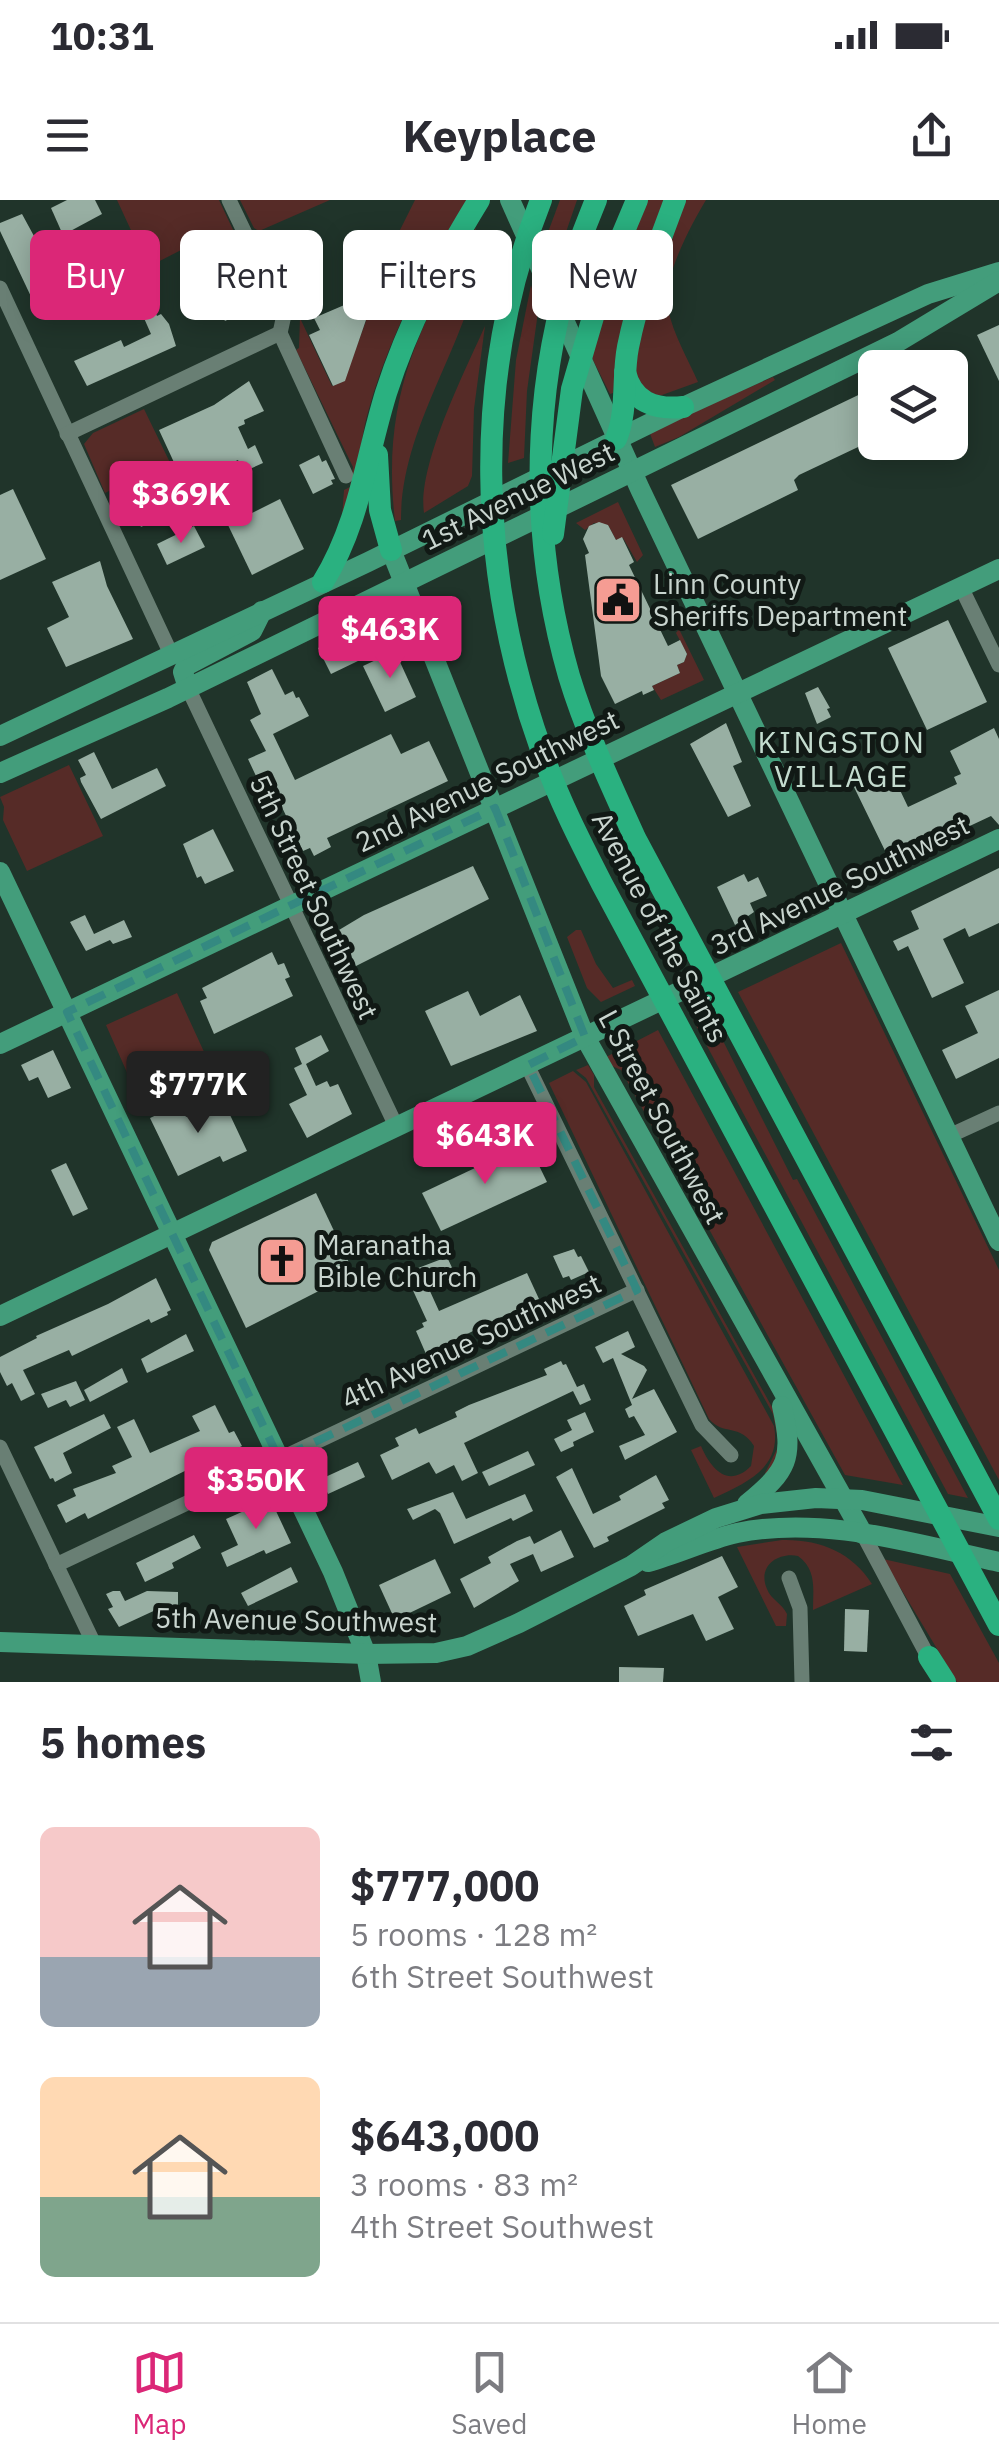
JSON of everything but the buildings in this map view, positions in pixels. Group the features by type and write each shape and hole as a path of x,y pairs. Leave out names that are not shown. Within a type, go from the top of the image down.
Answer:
{"highway":[{"path":"323,582 351,527 377,426 413,318 480,200"},
{"name":"Avenue of the Saints","path":"542,200 510,299 496,381 491,492 502,610 524,698 556,788 594,870 996,1618"},
{"name":"Avenue of the Saints","path":"596,200 570,271 545,389 541,510 548,573 570,677 603,768 635,838 999,1519"},
{"path":"616,438 622,420 624,368 641,295 675,200"},
{"path":"548,573 572,389 605,276 634,206"},
{"path":"624,368 628,383 640,399 666,409 683,407"},
{"path":"377,426 380,510 391,550"},
{"path":"928,1657 943,1682"}],"main road":[{"path":"510,200 631,471 999,1241"},
{"name":"1st Avenue West","path":"0,736 616,438 928,294 999,272"},
{"name":"1st Avenue West","path":"0,773 188,688 898,342 999,282"},
{"name":"L Street Southwest","path":"391,550 585,1037 863,1534"},
{"name":"2nd Avenue Southwest","path":"0,1044 999,568"},
{"path":"188,688 183,672 186,666 252,631 262,611"},
{"name":"3rd Avenue Southwest","path":"0,1316 999,840"},
{"path":"0,872 351,1612 371,1682"},
{"path":"739,1510 772,1483 787,1460 789,1434 778,1384"},
{"name":"5th Avenue Southwest","path":"632,1566 666,1542 739,1510 798,1498 844,1498 999,1528"},
{"path":"863,1534 887,1518 915,1510"},
{"name":"5th Avenue Southwest","path":"0,1642 436,1654 468,1646 632,1566 717,1538 759,1530 800,1527 863,1534 999,1562"}],"street":[{"path":"230,200 284,315 280,333 346,476"},
{"path":"0,288 172,654"},
{"path":"67,434 280,333"},
{"path":"962,586 999,665"},
{"name":"5th Street Southwest","path":"188,688 396,1126"},
{"path":"528,1065 702,1425 732,1455"},
{"path":"950,1136 999,1112"},
{"name":"4th Avenue Southwest","path":"56,1565 636,1290"},
{"path":"0,1447 94,1644"},
{"name":"L Street Southwest","path":"863,1534 928,1657"},
{"path":"789,1578 800,1608 802,1682"}],"highlighted area":[{"path":"495,808 585,1037 528,1065 637,1290 279,1459 67,1012"}],"shaded area":[{"path":"117,200 219,200 233,230 180,230 180,251 160,261 160,230 131,230"},
{"path":"240,200 330,200 261,230 254,228"},
{"path":"415,200 467,200 450,230 400,230"},
{"path":"560,200 577,200 567,230 549,230"},
{"path":"644,200 666,200 657,230 633,230"},
{"path":"683,200 706,200 673,271 673,230"},
{"path":"531,285 532,320 537,320 527,391 524,458 508,463 516,360"},
{"path":"301,320 332,386 344,381 366,321 403,320 376,384 353,493 342,517 344,490 350,487 353,467 296,350"},
{"path":"427,320 464,320 422,419 404,485 401,520 395,521 393,439 408,367"},
{"path":"602,320 629,320 617,361 613,393 610,394 590,354"},
{"path":"643,320 671,320 698,382 651,399 633,374"},
{"path":"485,326 474,409 472,476 468,486 424,513 424,493 435,445"},
{"path":"773,377 775,380 679,437 655,447 649,431"},
{"path":"144,409 191,506 168,517 147,472 105,493 84,444 93,433"},
{"path":"618,502 643,555 637,562 623,538 616,540 608,525 594,523 585,530 576,523"},
{"path":"679,629 704,680 661,700 652,686 680,673 677,665 684,662 687,654 676,633"},
{"path":"69,765 103,836 27,871 3,820 0,797"},
{"path":"581,930 596,964 613,988 632,980 635,986 601,1002 587,988 567,937"},
{"path":"841,943 999,1270 999,1480 738,992"},
{"path":"177,993 205,1054 166,1072 161,1063 129,1077 106,1025"},
{"path":"709,1013 793,1180 797,1179 968,1498 948,1494 693,1020"},
{"path":"658,1030 903,1485 845,1475 621,1070 606,1057"},
{"path":"588,1065 594,1075 594,1087 777,1416 783,1431 770,1478 765,1473 779,1445 773,1414 586,1078 576,1070"},
{"path":"573,1071 586,1082 774,1426 775,1441 767,1463 749,1480 714,1498 691,1450 701,1446 715,1468 735,1476 751,1466 754,1446 743,1434 709,1419 549,1083"},
{"path":"782,1540 809,1542 833,1550 855,1563 872,1584 813,1610 813,1580 808,1567 798,1556 783,1556 771,1562 765,1574 769,1593 787,1614 786,1626 776,1626 737,1547"},
{"path":"883,1559 950,1574 999,1663 999,1682 957,1682"}],"place":[{"name":"Linn County Sheriffs Department","path":"618,600"},
{"name":"Maranatha Bible Church","path":"282,1261"}],"district":[{"name":"KINGSTON VILLAGE","path":"842,760"}]}
